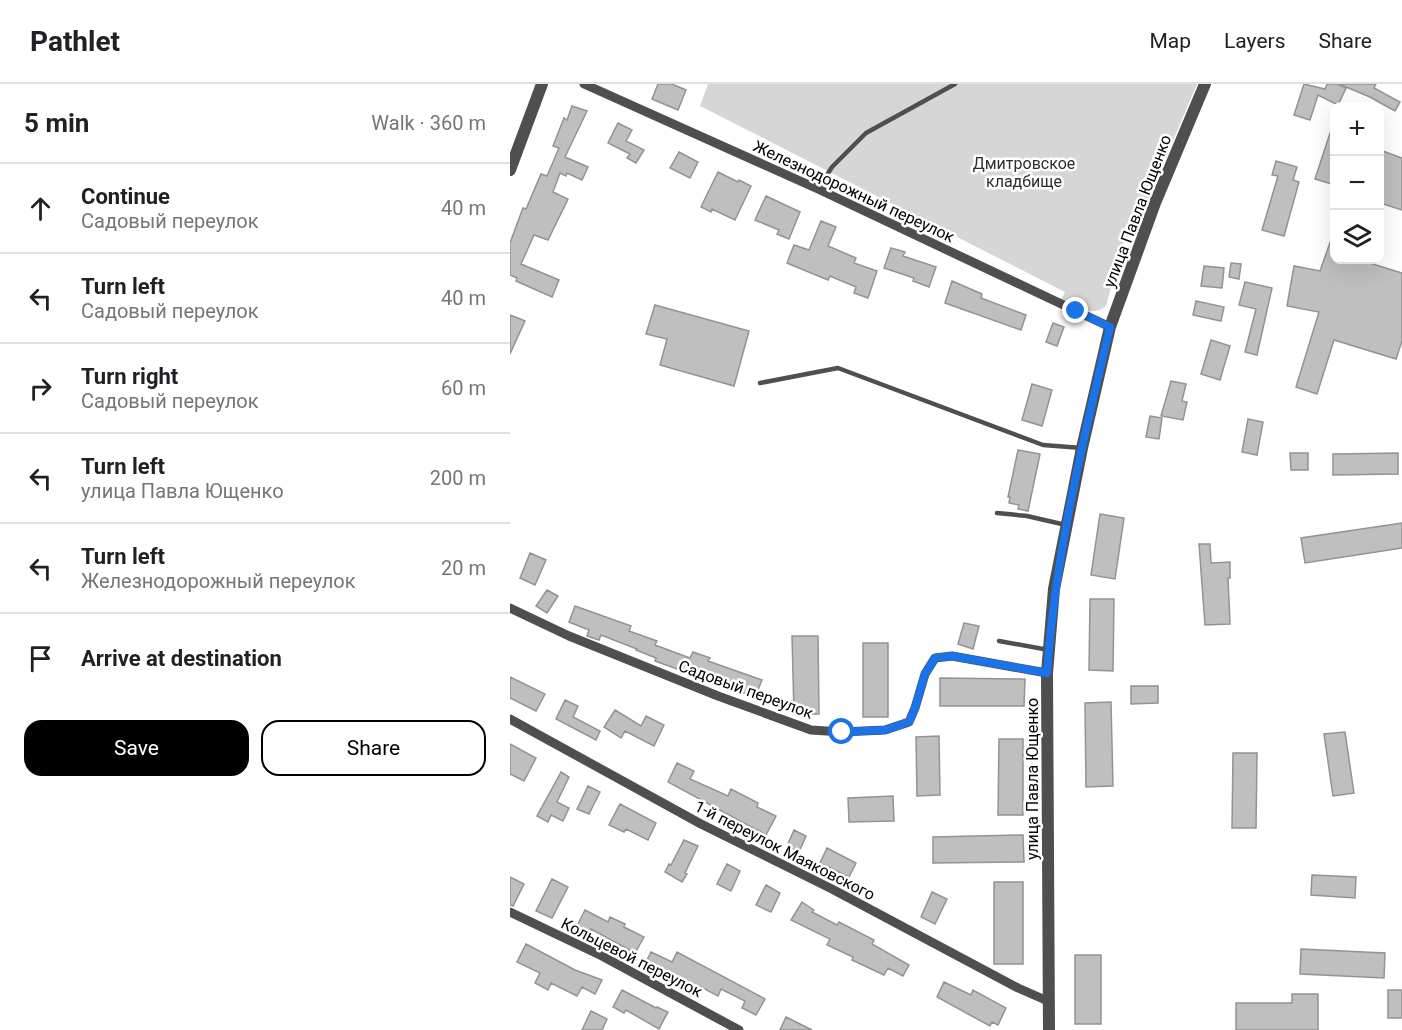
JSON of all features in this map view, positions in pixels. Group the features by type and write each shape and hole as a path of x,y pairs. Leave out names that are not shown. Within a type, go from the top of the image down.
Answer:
{"street":[{"path":"510,170 542,84"},
{"name":"Железнодорожный переулок","path":"584,84 818,189 1110,327"},
{"name":"улица Павла Ющенко","path":"1049,1030 1047,673 1054,590 1082,448 1110,327 1155,203 1205,84"},
{"name":"Садовый переулок","path":"510,608 569,636 718,696 811,730 842,732 885,730 909,722 925,674 935,658 952,656 1047,673"},
{"name":"1-й переулок Маяковского","path":"510,719 701,824 832,889 1018,988 1050,1002"},
{"name":"Кольцевой переулок","path":"510,912 602,956 739,1030"}],"lane":[{"path":"940,91 941,84"},
{"path":"818,189 832,167 866,133 956,84"},
{"path":"760,383 838,368 1042,445 1082,448"},
{"path":"997,513 1027,516 1066,525"},
{"path":"999,641 1049,650"}],"green space":[{"name":"Дмитровское кладбище","path":"708,84 1197,84 1137,225 1122,245 1106,306 1090,311 1061,300 1065,292 700,106"}],"building":[{"path":"658,84 672,84 686,90 678,110 652,99"},
{"path":"1304,84 1325,89 1327,84 1337,84 1346,88 1339,102 1332,102 1318,95 1310,120 1294,115"},
{"path":"1339,84 1376,84 1374,88 1400,102 1395,111 1384,105 1384,102"},
{"path":"572,106 587,111 565,157 588,167 582,180 567,173 566,176 560,173 553,192 568,199 548,240 534,235 521,264 559,280 552,297 516,281 517,278 510,275 510,243 523,208 526,209 541,174 547,176 559,148 553,146 564,118 567,120"},
{"path":"618,123 632,130 626,141 644,150 636,163 627,158 630,154 608,143"},
{"path":"1330,133 1330,184 1315,179"},
{"path":"1384,151 1402,158 1402,210 1384,204"},
{"path":"679,152 698,162 690,178 670,168"},
{"path":"1276,161 1297,167 1293,180 1299,182 1284,236 1262,230 1278,176 1272,175"},
{"path":"718,172 751,186 735,220 712,209 711,212 701,207"},
{"path":"766,196 800,212 789,239 777,234 779,230 755,220"},
{"path":"821,221 836,227 828,246 856,258 854,263 877,271 868,298 854,293 856,287 830,276 828,280 787,263 794,245 809,250"},
{"path":"1330,243 1330,264 1373,264 1402,273 1402,341 1396,359 1334,340 1317,394 1296,387 1319,312 1287,306 1294,266 1320,271"},
{"path":"891,248 905,252 903,256 936,267 929,287 913,281 914,278 884,268"},
{"path":"1231,263 1241,264 1239,279 1229,277"},
{"path":"1204,266 1224,268 1222,288 1201,286"},
{"path":"952,281 982,294 981,298 1026,315 1021,330 945,303"},
{"path":"1245,282 1272,288 1257,355 1245,352 1256,309 1239,305"},
{"path":"1196,301 1224,307 1221,321 1193,315"},
{"path":"655,305 749,331 734,386 660,365 667,339 646,334"},
{"path":"510,315 525,321 510,354"},
{"path":"1053,323 1064,327 1057,346 1046,342"},
{"path":"1211,340 1230,346 1220,380 1201,374"},
{"path":"1171,381 1186,384 1182,401 1187,402 1183,420 1161,416"},
{"path":"1032,384 1052,390 1042,426 1022,420"},
{"path":"1150,416 1162,418 1159,439 1146,437"},
{"path":"1248,419 1263,422 1257,455 1242,452"},
{"path":"1018,450 1040,454 1028,511 1018,509 1019,505 1009,503 1010,497 1008,497"},
{"path":"1290,453 1308,453 1308,470 1291,470"},
{"path":"1398,453 1398,474 1333,475 1333,454"},
{"path":"1100,514 1124,518 1115,579 1091,575"},
{"path":"1402,523 1402,548 1305,563 1301,538"},
{"path":"1199,544 1210,544 1211,563 1230,562 1230,578 1228,578 1230,624 1205,625"},
{"path":"530,553 546,560 535,585 520,578"},
{"path":"547,590 558,596 547,613 536,606"},
{"path":"1090,599 1114,599 1113,671 1089,670"},
{"path":"575,606 631,626 629,631 657,641 655,645 690,658 693,652 710,658 708,661 762,680 755,697 655,661 656,658 601,635 599,640 587,636 589,630 569,622"},
{"path":"964,623 979,626 973,649 958,644"},
{"path":"792,636 818,636 819,714 794,714"},
{"path":"863,643 888,643 888,717 863,717"},
{"path":"510,677 545,694 536,711 510,698"},
{"path":"940,678 1025,679 1024,706 940,706"},
{"path":"1131,686 1158,686 1158,703 1131,704"},
{"path":"565,700 578,706 573,717 600,731 596,740 556,719"},
{"path":"1111,702 1113,786 1086,787 1085,703"},
{"path":"615,710 641,726 646,716 664,725 654,746 625,731 621,738 604,727"},
{"path":"1345,732 1354,793 1333,796 1324,734"},
{"path":"939,736 940,795 917,796 916,737"},
{"path":"999,739 1023,739 1023,815 998,815"},
{"path":"510,744 536,758 524,781 510,774"},
{"path":"1233,753 1257,753 1256,828 1232,828"},
{"path":"677,763 694,771 690,779 728,796 731,789 758,803 757,807 776,816 766,835 668,782"},
{"path":"561,772 569,777 557,802 569,808 563,821 551,815 548,822 537,816"},
{"path":"588,786 600,792 589,814 577,809"},
{"path":"893,796 894,821 849,822 848,798"},
{"path":"620,804 656,823 648,840 626,829 624,832 609,825"},
{"path":"794,830 806,836 799,852 787,846"},
{"path":"1023,835 1024,862 933,863 933,837"},
{"path":"684,840 698,846 682,882 665,872"},
{"path":"827,848 856,863 849,877 820,863"},
{"path":"727,864 740,871 731,891 717,884"},
{"path":"1312,875 1356,877 1355,898 1311,895"},
{"path":"510,877 524,884 513,906 510,905"},
{"path":"552,879 568,887 552,918 536,911"},
{"path":"994,882 1023,882 1023,964 994,964"},
{"path":"766,885 780,893 771,912 756,905"},
{"path":"932,892 947,899 935,924 921,917"},
{"path":"802,902 814,910 812,912 837,925 839,922 874,940 872,944 909,965 903,976 888,968 884,975 852,960 853,957 827,945 830,939 791,920"},
{"path":"585,910 608,922 610,917 644,937 635,953 591,929 588,934 576,928"},
{"path":"526,944 575,970 602,980 595,994 582,987 577,996 551,983 548,990 535,983 540,973 517,962"},
{"path":"1301,949 1385,953 1384,978 1300,974"},
{"path":"651,952 672,962 677,952 765,999 756,1015 742,1008 745,1001 721,989 718,996 701,987 699,991 644,966"},
{"path":"1075,955 1101,955 1101,1024 1075,1024"},
{"path":"944,982 971,995 973,990 1006,1008 998,1025 992,1022 990,1026 937,997"},
{"path":"622,990 668,1012 659,1029 626,1010 624,1013 613,1007"},
{"path":"1388,990 1402,990 1402,1018 1388,1018"},
{"path":"1292,994 1318,994 1318,1030 1236,1030 1236,1003 1292,1003"},
{"path":"591,1011 607,1019 602,1030 582,1030"},
{"path":"786,1017 812,1030 780,1030"}],"route":[{"path":"842,732 885,730 909,722 925,674 935,658 952,656 1047,673 1054,590 1082,448 1110,327 1076,311"}]}
